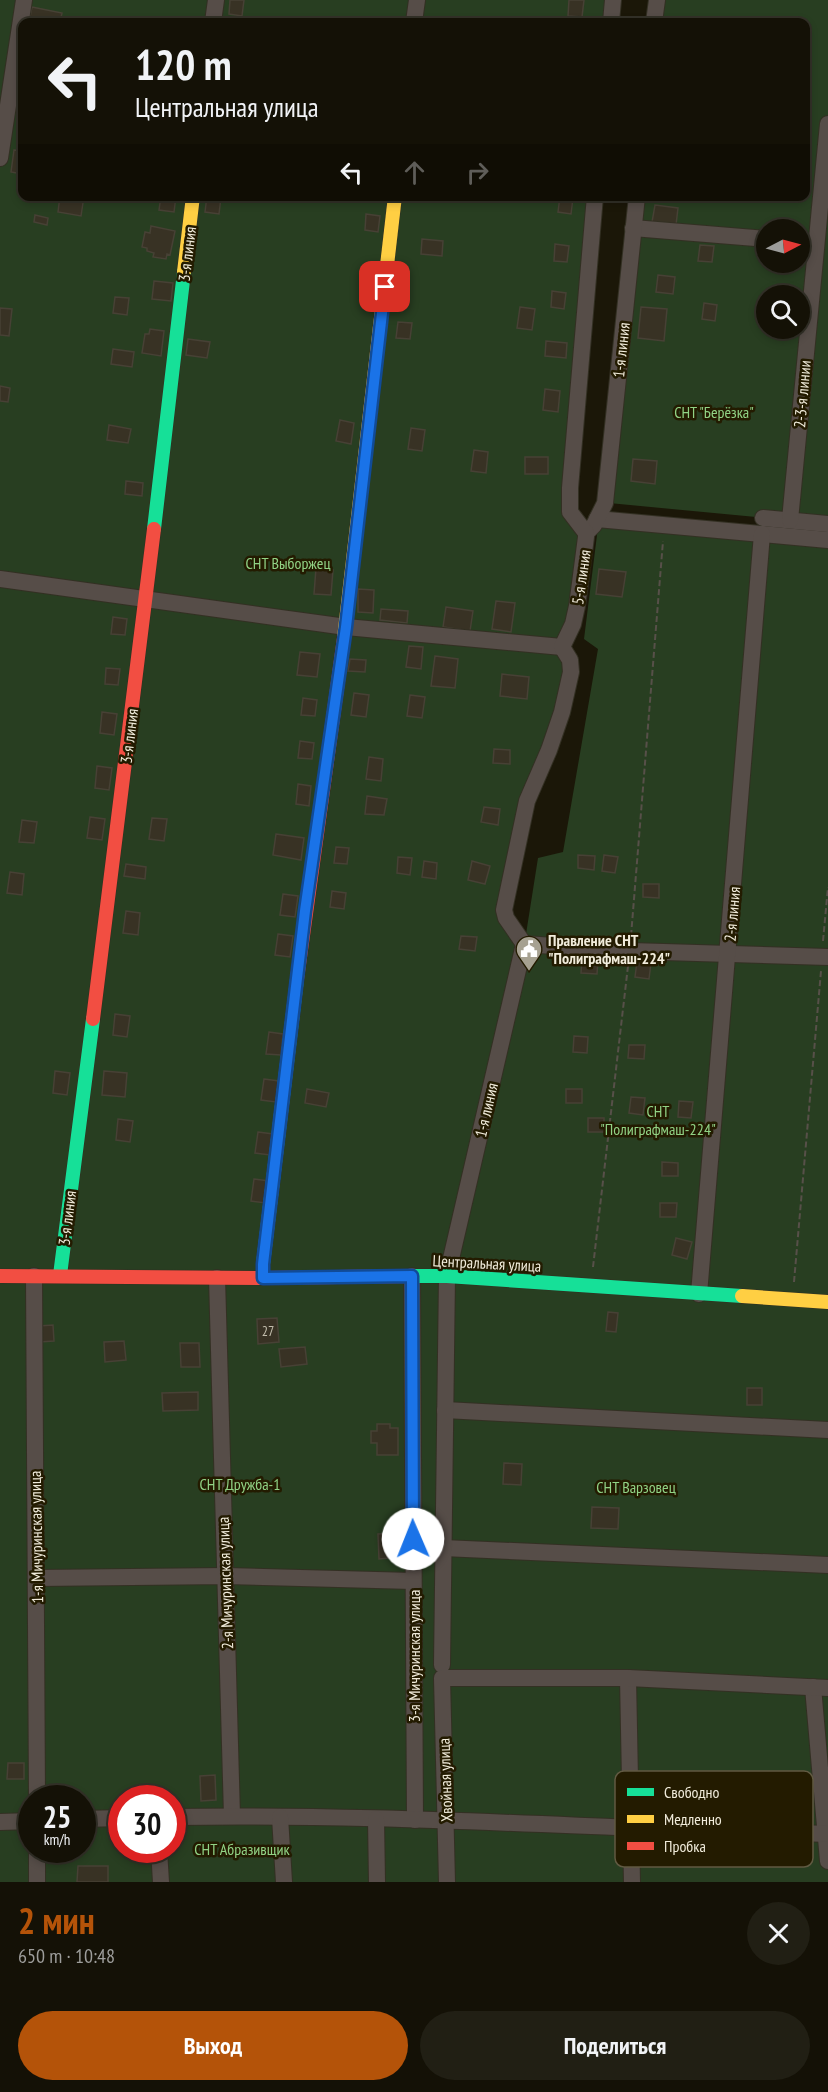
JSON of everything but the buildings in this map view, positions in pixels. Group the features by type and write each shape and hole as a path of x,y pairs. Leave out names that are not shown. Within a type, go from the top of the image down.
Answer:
{"street":[{"path":"21,18 24,0"},
{"path":"214,18 216,0"},
{"path":"415,18 417,0"},
{"path":"611,18 613,0"},
{"path":"655,18 657,0"},
{"path":"0,158 18,40"},
{"name":"2-3-я линии","path":"790,520 822,244 828,124"},
{"name":"3-я линия","path":"60,1275 146,598 192,201"},
{"path":"263,1278 305,911 346,627 394,201"},
{"name":"5-я линия","path":"562,647 573,624 577,606 586,533 570,512 570,488 595,201"},
{"name":"1-я линия","path":"597,519 605,503 636,201"},
{"path":"633,228 756,238"},
{"path":"586,533 597,519 762,526 828,540"},
{"path":"762,526 790,520 828,524"},
{"name":"2-я линия","path":"699,1294 729,954 762,526"},
{"path":"0,579 346,627 562,647 570,660 571,672 562,712 527,801 504,910 506,918 524,944 630,951 825,957"},
{"name":"1-я линия","path":"445,1410 447,1276 524,944"},
{"name":"Центральная улица","path":"0,1276 263,1278 447,1276 828,1302"},
{"name":"1-я Мичуринская улица","path":"34,1276 37,1785"},
{"name":"3-я Мичуринская улица","path":"412,1276 415,1820"},
{"name":"2-я Мичуринская улица","path":"217,1278 232,1816"},
{"path":"445,1410 828,1430"},
{"name":"Хвойная улица","path":"445,1410 442,1671 447,1882"},
{"path":"443,1548 828,1565"},
{"path":"37,1578 225,1576 413,1581"},
{"path":"442,1671 821,1688 828,1861"},
{"path":"628,1678 629,1771"},
{"path":"186,1817 415,1820 615,1827"},
{"path":"280,1817 284,1882"},
{"path":"376,1820 377,1882"},
{"path":"0,1822 18,1821"},
{"path":"37,1863 37,1882"},
{"path":"160,1863 161,1882"},
{"path":"631,1867 632,1882"}],"path":[{"path":"593,1268 630,951 663,542"},
{"path":"794,1285 825,957 828,887"}],"green space":[{"path":"0,0 613,0 611,18 18,18 18,201 595,201 570,512 583,529 565,638 570,666 531,799 504,910 526,934 538,858 563,852 598,649 584,639 599,519 828,540 828,1882 0,1882"},
{"name":"СНТ \"Берёзка\"","path":"657,0 828,0 828,524 609,503 637,201 810,201 810,18 655,18"}],"traffic: fast":[{"path":"154,529 184,272"},
{"path":"263,1278 297,979"},
{"path":"60,1275 93,1019"},
{"path":"411,1276 447,1276 742,1296"}],"traffic: slow":[{"path":"184,272 192,201"},
{"path":"344,638 394,201"},
{"path":"742,1296 828,1302"}],"traffic: jam":[{"path":"93,1019 154,529"},
{"path":"297,979 344,638"},
{"path":"0,1276 265,1278 411,1276"}],"place":[{"name":"Правление СНТ \"Полиграфмаш-224\"","path":"529,972"}],"route":[{"path":"385,287 346,627 305,911 263,1278 412,1276 413,1539"}],"park label":[{"name":"СНТ Выборжец","path":"288,563"},
{"name":"СНТ \"Полиграфмаш-224\"","path":"658,1120"},
{"name":"СНТ Дружба-1","path":"240,1484"},
{"name":"СНТ Варзовец","path":"636,1487"},
{"name":"СНТ Абразивщик","path":"242,1849"}]}
